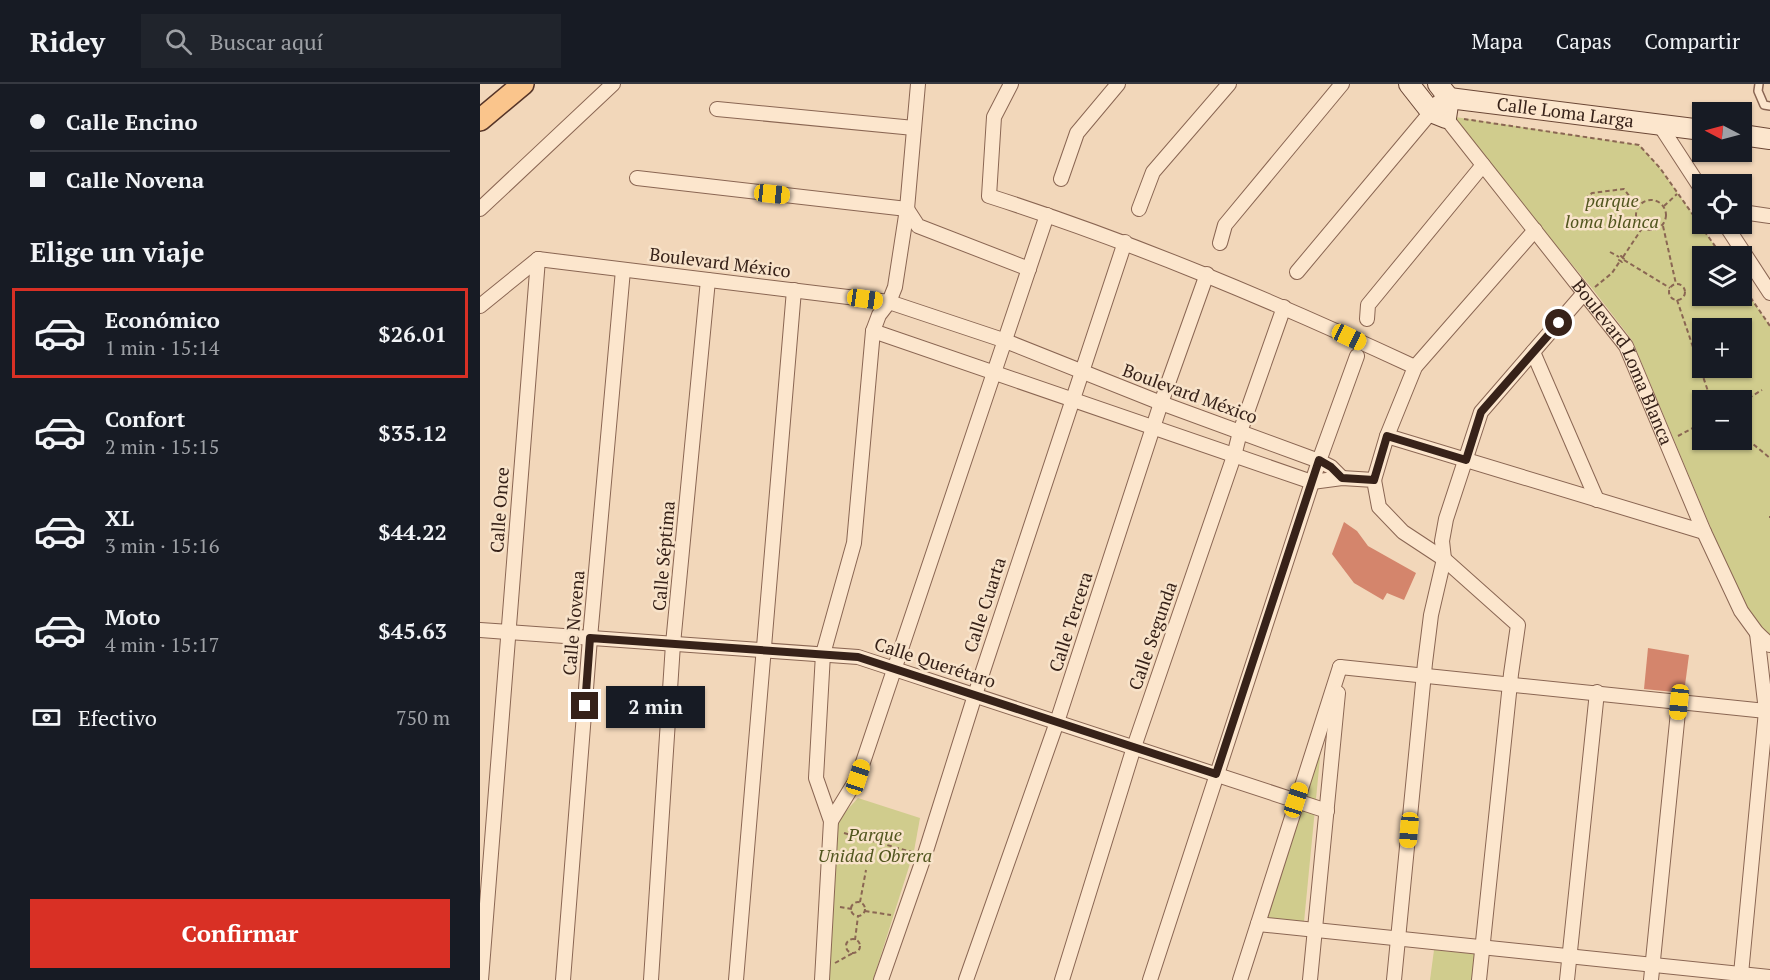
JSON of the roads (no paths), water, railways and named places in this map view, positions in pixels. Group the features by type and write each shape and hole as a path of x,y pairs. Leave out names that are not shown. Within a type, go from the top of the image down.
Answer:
{"main road":[{"path":"480,120 523,84"}],"street":[{"path":"480,209 613,84"},
{"path":"836,826 816,778 823,654 854,543 873,331 895,286 908,210 918,84"},
{"path":"1011,84 994,117 989,196 1125,242 1207,274 1415,367"},
{"path":"1061,179 1077,133 1118,84"},
{"path":"1139,209 1153,172 1229,84"},
{"path":"1220,243 1225,225 1342,84"},
{"name":"Boulevard Loma Blanca","path":"1409,84 1444,106 1483,165 1588,291 1626,346 1704,532 1741,611 1757,633 1770,645"},
{"path":"1297,272 1444,106"},
{"name":"Calle Loma Larga","path":"1444,106 1692,129"},
{"path":"717,109 914,128"},
{"path":"1659,124 1692,175"},
{"path":"1752,136 1770,139"},
{"path":"1366,319 1368,305 1483,165"},
{"path":"637,178 908,210"},
{"path":"908,210 918,226 1029,269"},
{"path":"1752,213 1770,216"},
{"path":"822,980 836,826 858,777 1047,215"},
{"path":"1479,980 1518,625 1444,559 1403,532 1379,507 1374,480 1387,436 1415,367 1535,230"},
{"path":"1732,234 1770,293"},
{"name":"Calle Cuarta","path":"881,980 925,854 975,695 1125,242"},
{"path":"480,306 538,259"},
{"name":"Boulevard México","path":"538,259 889,302 1004,340 1161,404 1319,460 1331,467 1342,478"},
{"name":"Calle Once","path":"481,980 538,259"},
{"name":"Calle Novena","path":"563,980 590,638 623,270"},
{"name":"Calle Tercera","path":"966,980 1058,722 1153,428 1207,274"},
{"name":"Calle Séptima","path":"651,980 673,644 708,280"},
{"path":"736,980 794,290"},
{"path":"1394,980 1431,615 1444,559 1442,541 1446,519 1481,412 1588,291"},
{"name":"Calle Segunda","path":"1062,980 1134,747 1234,456 1239,432 1284,307"},
{"path":"873,331 1312,482 1342,478 1374,480"},
{"path":"1533,352 1597,500"},
{"path":"1150,980 1319,460 1357,356"},
{"path":"1387,436 1704,532"},
{"name":"Calle Querétaro","path":"480,630 858,657 1327,811"},
{"path":"1743,977 1766,711 1757,633"},
{"path":"1340,667 1766,711"},
{"path":"1240,980 1340,667"},
{"path":"1310,980 1340,667"},
{"path":"1567,980 1597,692"},
{"path":"1651,980 1679,702"},
{"path":"1258,924 1652,965 1743,977 1770,977"}],"lane":[{"path":"1759,84 1758,91 1764,105 1770,106"}],"park label":[{"name":"parque loma blanca","path":"1612,211"},
{"name":"Parque Unidad Obrera","path":"875,846"}]}
